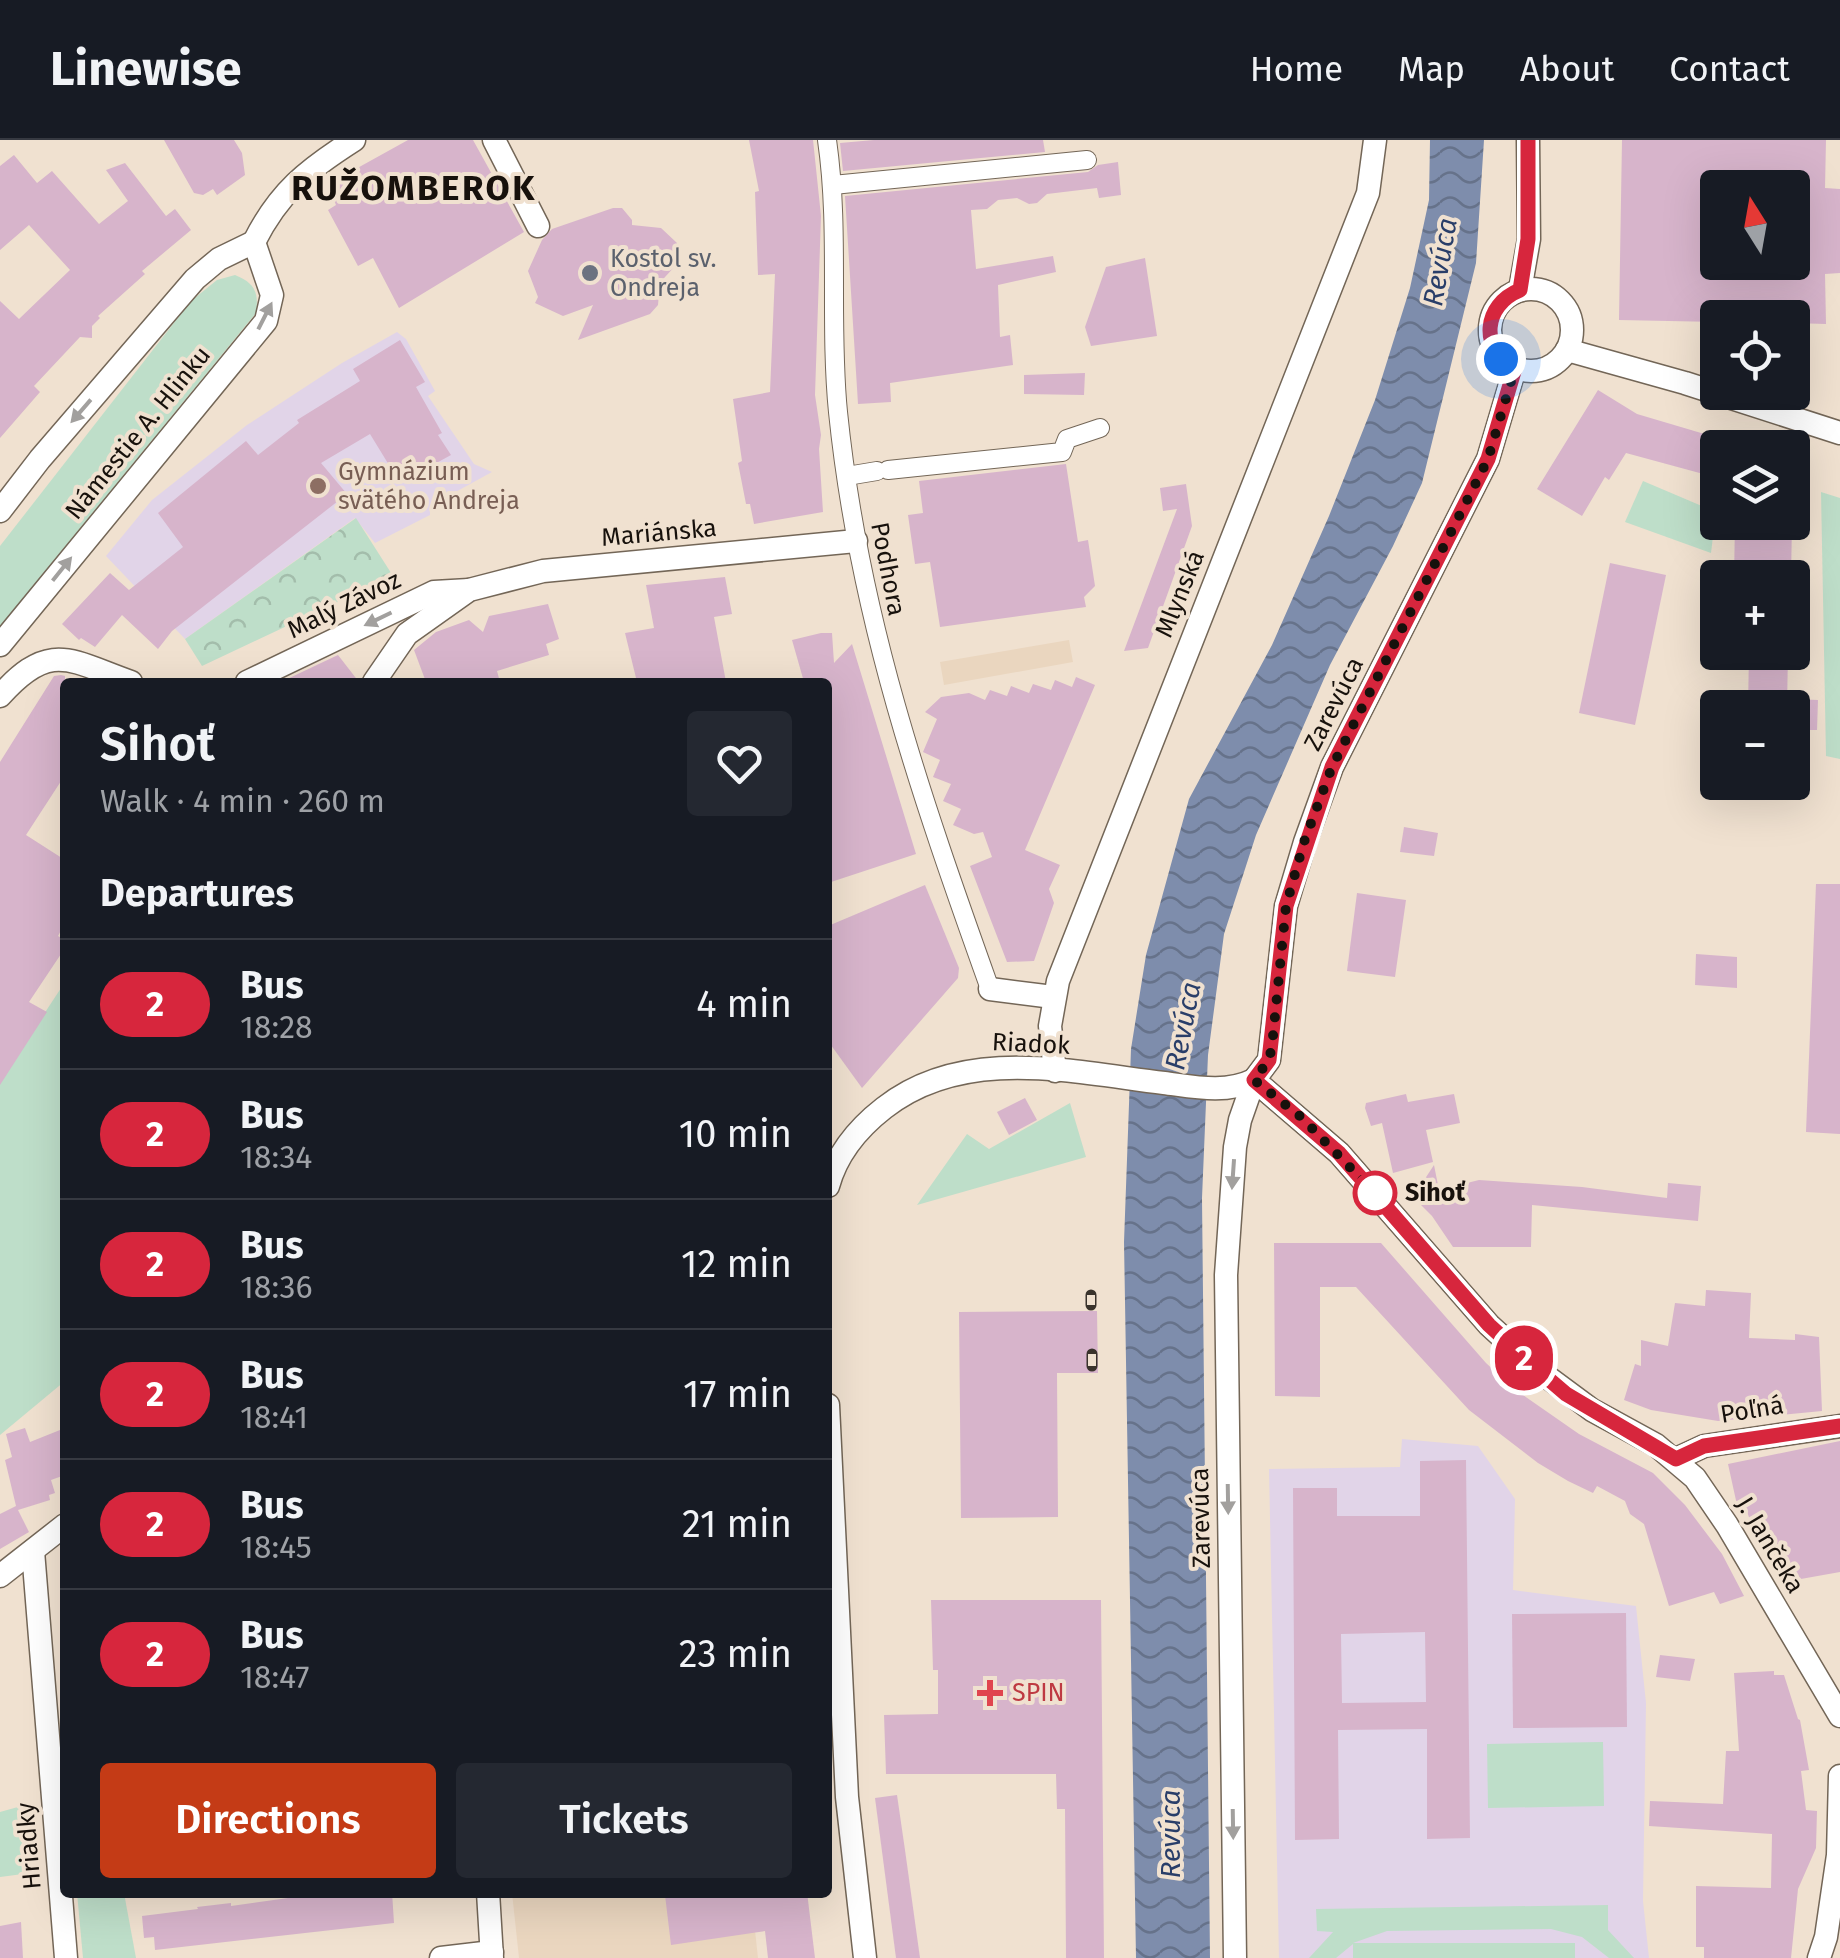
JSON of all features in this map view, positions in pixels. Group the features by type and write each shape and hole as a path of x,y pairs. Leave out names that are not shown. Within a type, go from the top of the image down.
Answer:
{"street":[{"path":"0,511 195,278 219,259 254,242 272,208 298,178 354,140"},
{"path":"494,140 538,226"},
{"name":"Podhora","path":"826,140 833,185 838,412 856,542 874,630 904,740 990,990"},
{"name":"Mlynská","path":"1056,1071 1050,1026 1053,997 1368,193 1375,140"},
{"path":"1520,290 1528,239 1528,140"},
{"path":"833,185 1087,160"},
{"name":"Námestie A. Hlinku","path":"0,645 266,321 272,295 254,242"},
{"path":"1520,290 1542,290 1560,300 1573,329 1568,350 1545,369 1515,368 1496,352 1489,327 1498,304 1520,290"},
{"path":"1568,350 1840,433"},
{"name":"Zarevúca","path":"1235,1958 1226,1275 1234,1148 1254,1080 1269,1060 1286,906 1310,827 1332,767 1488,459 1515,368"},
{"path":"847,476 1062,452 1067,439 1100,428"},
{"name":"Mariánska","path":"469,590 543,571 856,542"},
{"path":"377,678 407,634 469,590"},
{"name":"Malý Závoz","path":"254,678 434,592 469,590"},
{"path":"0,696 28,668 48,659 70,660 120,678"},
{"path":"990,990 1053,997"},
{"name":"Riadok","path":"836,1146 894,1100 928,1082 971,1070 998,1067 1056,1071 1210,1089 1238,1087 1254,1080"},
{"path":"1254,1080 1339,1153 1489,1325 1538,1370 1566,1394 1676,1459"},
{"name":"Poľná","path":"1676,1459 1704,1446 1840,1426"},
{"name":"J. Jančeka","path":"1676,1459 1728,1525 1840,1716"},
{"path":"832,1488 847,1797 864,1958"},
{"path":"0,1576 60,1529"},
{"name":"Hriadky","path":"34,1551 60,1882"},
{"path":"1819,1958 1835,1908 1840,1776"},
{"name":"Hriadky","path":"61,1898 66,1958"},
{"path":"440,1958 492,1955 488,1898"}],"shaded area":[{"name":"Gymnázium svätého Andreja","path":"397,332 406,339 435,391 428,396 474,464 492,472 430,506 430,515 375,543 355,518 185,639 106,556 152,500 247,425"},
{"path":"1069,640 1073,662 944,685 940,662"},
{"path":"1402,1439 1478,1446 1515,1499 1513,1590 1636,1606 1646,1703 1643,1901 1649,1958 1279,1958 1269,1469 1400,1467"},
{"path":"513,1898 752,1898 758,1958 519,1958"}],"green space":[{"path":"235,275 254,290 256,313 0,626 0,546 191,301 217,280"},
{"path":"1643,481 1700,505 1700,540 1713,540 1711,553 1625,522"},
{"path":"1821,492 1840,498 1840,759 1826,756"},
{"path":"356,518 393,576 202,666 185,639"},
{"path":"60,990 60,1385 0,1435 0,1081"},
{"path":"1070,1103 1086,1157 917,1205 967,1134 989,1149"},
{"path":"1603,1742 1604,1806 1488,1808 1487,1744"},
{"path":"25,1805 23,1874 0,1877 0,1812"},
{"path":"77,1898 125,1898 136,1958 83,1958"},
{"path":"1608,1905 1608,1930 1634,1958 1609,1958 1582,1937 1551,1929 1387,1931 1353,1943 1575,1943 1575,1958 1353,1958 1353,1944 1336,1958 1309,1958 1333,1932 1317,1931 1316,1909"}],"water":[{"name":"Revúca","path":"1430,140 1484,140 1476,263 1422,483 1330,665 1256,835 1224,934 1208,1055 1202,1198 1210,1958 1136,1958 1124,1242 1131,1049 1146,955 1189,799 1272,645 1375,400 1410,288 1429,200"}],"building":[{"path":"164,140 234,140 242,153 245,175 217,195 213,189 203,195 194,193"},
{"path":"408,140 473,140 524,232 399,308 373,258 358,266 328,210 336,205 326,181 334,172 343,176"},
{"path":"749,140 813,140 821,216 815,395 821,435 823,512 754,524 738,463 742,461 733,399 770,392 775,274 758,275 755,192 759,191"},
{"path":"1043,140 1045,152 843,171 840,143"},
{"path":"1622,140 1826,140 1825,188 1840,189 1840,273 1825,274 1826,324 1810,324 1810,300 1700,300 1700,322 1619,320"},
{"path":"14,155 37,183 52,171 99,224 128,201 106,170 125,163 166,216 175,209 191,230 142,271 145,274 98,316 92,326 92,338 80,337 34,386 40,392 0,438 0,301 19,319 70,270 29,225 0,250 0,166"},
{"path":"1118,162 1121,195 1099,198 1097,188 1047,194 1037,203 1029,204 1017,198 998,200 987,209 971,210 976,269 1053,256 1056,272 998,285 1000,337 1010,335 1013,365 890,383 891,402 858,404 845,196 1088,172 1098,165"},
{"name":"Kostol sv. Ondreja","path":"622,208 632,225 661,228 677,243 676,265 655,288 659,293 658,305 650,314 578,340 593,305 563,316 535,303 538,297 528,271 542,240 552,229"},
{"path":"1145,258 1157,336 1091,346 1085,327 1106,267"},
{"path":"400,340 425,382 416,387 451,455 400,483 370,434 321,463 347,494 172,631 158,649 122,615 95,647 79,640 62,624 110,573 129,590 183,547 158,513 246,441 258,455 299,423 297,420 360,381 353,369"},
{"path":"1085,373 1084,395 1024,394 1024,375"},
{"path":"1598,390 1637,414 1700,433 1700,473 1626,453 1609,480 1605,477 1582,516 1537,489"},
{"path":"1066,464 1078,542 1088,540 1095,586 1084,597 1086,607 940,627 930,562 915,564 908,515 923,513 919,481"},
{"path":"1186,484 1192,526 1148,648 1124,651 1177,509 1163,511 1160,488"},
{"path":"1735,540 1792,540 1791,560 1734,560"},
{"path":"1610,563 1666,575 1635,725 1579,713"},
{"path":"725,577 732,614 714,617 725,678 636,678 625,633 654,628 646,585"},
{"path":"548,604 559,639 546,644 549,655 497,671 499,678 424,678 414,650 436,632 469,620 483,632 489,616"},
{"path":"832,633 834,663 852,644 916,854 832,882 832,678 803,678 792,640"},
{"path":"338,655 356,678 289,678"},
{"path":"1749,670 1788,670 1787,690 1748,690"},
{"path":"54,676 65,676 60,678 60,783 26,835 60,857 60,956 29,1002 47,1012 0,1085 0,762"},
{"path":"1076,677 1095,685 1025,850 1060,865 1049,889 1054,903 1034,961 1007,962 970,866 992,857 983,832 974,834 953,825 961,809 943,801 951,784 933,777 940,760 923,752 937,719 925,712 941,697 969,693 985,700 990,690 1007,696 1011,686 1029,693 1033,684 1051,690 1055,680 1072,687"},
{"path":"1810,700 1818,700 1817,730 1810,730"},
{"path":"1404,827 1438,833 1434,856 1400,852"},
{"path":"1816,884 1840,884 1840,1134 1806,1132"},
{"path":"925,885 959,968 958,978 862,1088 832,1047 832,924"},
{"path":"1357,893 1406,900 1395,977 1347,971"},
{"path":"1696,954 1737,957 1737,988 1695,985"},
{"path":"1406,1094 1408,1102 1454,1094 1460,1123 1426,1130 1433,1162 1393,1173 1382,1123 1371,1126 1365,1108 1366,1103"},
{"path":"1025,1098 1037,1120 1009,1135 997,1112"},
{"path":"1434,1165 1439,1190 1479,1180 1667,1198 1668,1183 1701,1186 1698,1221 1532,1205 1531,1247 1453,1247 1413,1197"},
{"path":"1274,1243 1381,1243 1486,1363 1513,1388 1579,1434 1653,1473 1685,1505 1722,1554 1744,1596 1720,1604 1714,1592 1669,1606 1644,1524 1630,1514 1625,1501 1597,1486 1593,1493 1568,1481 1469,1410 1356,1287 1320,1287 1320,1397 1275,1396"},
{"path":"1706,1290 1751,1293 1749,1338 1795,1340 1795,1334 1819,1337 1822,1411 1718,1421 1651,1410 1624,1400 1635,1364 1641,1366 1641,1340 1668,1346 1675,1303 1705,1306"},
{"path":"1097,1311 1098,1373 1057,1373 1058,1517 961,1518 959,1312"},
{"path":"25,1428 30,1442 60,1430 60,1477 51,1480 55,1493 49,1495 50,1500 18,1510 29,1532 0,1549 0,1514 16,1506 5,1460 12,1457 6,1434"},
{"path":"1840,1441 1840,1572 1784,1582 1772,1549 1766,1551 1756,1521 1751,1523 1744,1503 1737,1505 1728,1464"},
{"path":"1466,1460 1470,1838 1427,1839 1427,1729 1338,1730 1339,1839 1295,1840 1293,1488 1337,1488 1337,1516 1420,1516 1420,1461","holes":["1425,1632 1426,1702 1342,1703 1341,1634"]},
{"path":"931,1600 1101,1600 1104,1958 1066,1958 1065,1809 1057,1809 1056,1774 886,1774 884,1715 938,1714"},
{"path":"1626,1613 1627,1727 1513,1728 1512,1614"},
{"path":"1660,1655 1695,1659 1690,1681 1656,1677"},
{"path":"1774,1671 1774,1675 1784,1675 1800,1720 1809,1770 1801,1771 1806,1810 1817,1811 1816,1848 1798,1889 1791,1958 1704,1958 1704,1947 1696,1947 1696,1886 1771,1888 1772,1834 1649,1826 1650,1801 1723,1804 1726,1751 1739,1751 1734,1673"},
{"path":"897,1795 920,1958 896,1958 875,1798"},
{"path":"288,1898 392,1898 394,1923 155,1950 154,1937 144,1938 142,1916"},
{"path":"665,1898 808,1898 815,1958 768,1958 765,1931 671,1945"},
{"path":"21,1922 23,1958 0,1958 0,1926"}],"railway":[{"path":"1091,1295 1091,1305"},
{"path":"1092,1354 1092,1366"}],"bus line":[{"name":"2","path":"1528,140 1526,265 1520,290 1498,304 1489,327 1496,352 1515,368 1488,459 1332,767 1304,842 1286,906 1278,956 1272,1046 1269,1060 1254,1080 1339,1153 1502,1338 1566,1394 1592,1410 1676,1459 1704,1446 1840,1426"}],"place":[{"name":"Kostol sv. Ondreja","path":"590,273"},
{"name":"Gymnázium svätého Andreja","path":"318,486"},
{"name":"Sihoť","path":"1375,1193"},
{"name":"SPIN","path":"990,1693"}],"district":[{"name":"RUŽOMBEROK","path":"414,188"}],"route":[{"path":"1375,1193 1301,1117 1254,1080 1269,1060 1272,1046 1278,956 1286,906 1304,842 1332,767 1488,459 1515,368 1501,359"}]}
